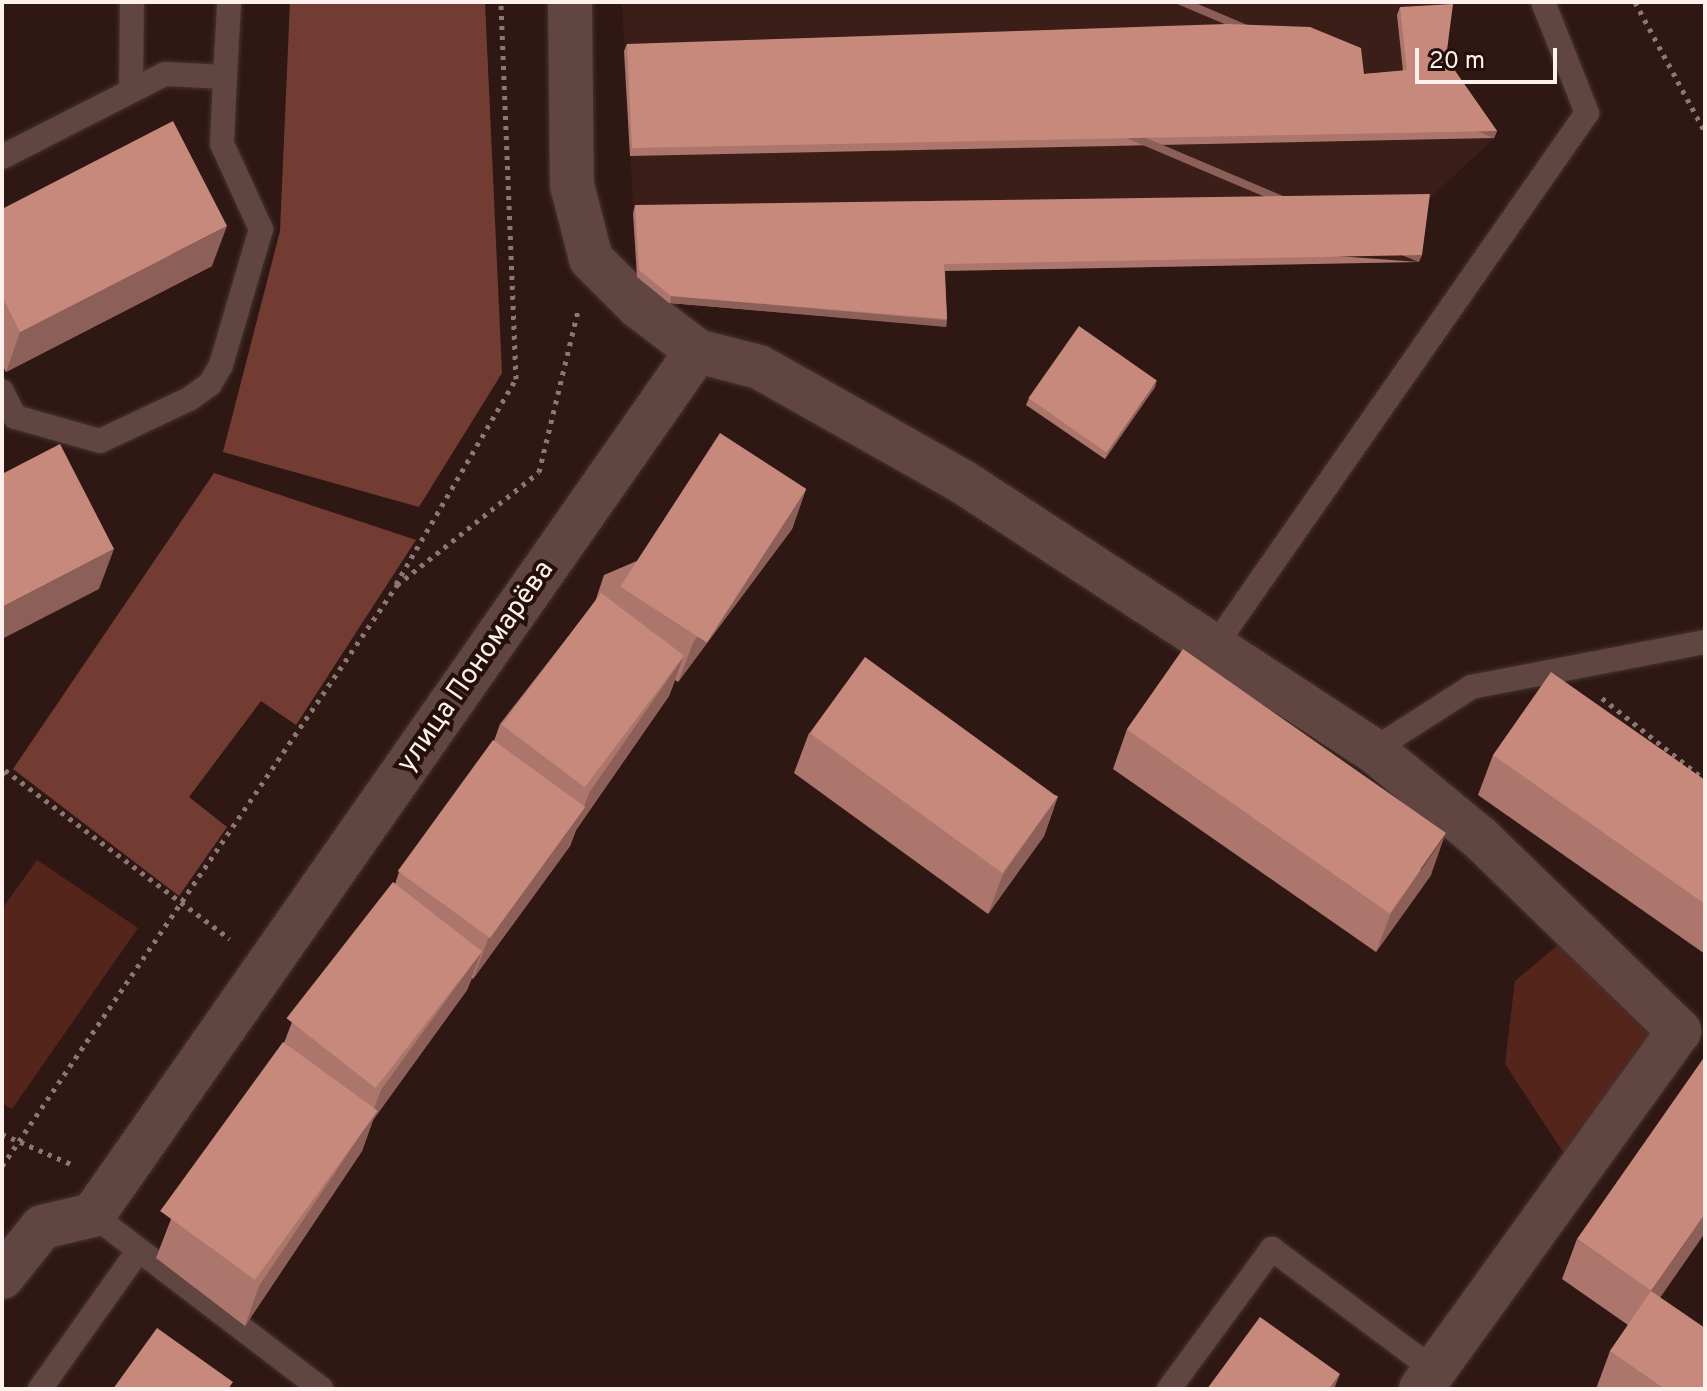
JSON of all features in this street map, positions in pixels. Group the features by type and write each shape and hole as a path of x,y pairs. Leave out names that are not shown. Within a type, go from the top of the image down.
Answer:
{"street":[{"path":"570,2 572,185 591,259 638,306 697,351 759,367 949,474 1373,750 1479,837 1679,1031 1428,1380"},
{"name":"улица Пономарёва","path":"105,1198 697,351"},
{"path":"2,1277 42,1227 105,1198"}],"lane":[{"path":"131,91 132,2"},
{"path":"1214,647 1587,113 1543,2"},
{"path":"2,391 15,417 100,441 210,384 221,365 261,229 222,144 229,5"},
{"path":"2,157 165,74 225,77"},
{"path":"1373,750 1471,687 1705,642"},
{"path":"105,1198 138,1251 321,1389"},
{"path":"1169,1389 1272,1249 1428,1380"},
{"path":"40,1389 138,1251"}],"path":[{"path":"2,1166 389,597 516,379 501,2"},
{"path":"1635,2 1705,132"},
{"path":"389,597 539,472 591,259"},
{"path":"1598,695 1705,780"},
{"path":"2,775 5,770 180,904 267,966"},
{"path":"2,1134 105,1198"}],"shaded area":[{"path":"290,2 485,2 502,373 419,507 223,452 280,231"},
{"path":"622,2 1451,2 1444,65 1494,138 1427,201 1419,262 942,271 944,326 669,303 637,277"},
{"path":"214,473 416,540 296,725 261,701 189,797 227,827 179,896 13,769"},
{"path":"37,860 138,928 12,1109 2,1103 2,909"},
{"path":"1563,941 1655,1033 1567,1158 1505,1064 1515,981"}],"building":[{"path":"1453,4 1446,58 1497,131 632,148 627,44 1227,24 1310,27 1361,48 1364,74 1407,70 1400,7"},
{"path":"173,121 227,226 20,332 2,296 2,209"},
{"path":"1430,194 1422,255 944,264 947,319 671,296 639,270 635,205"},
{"path":"1079,326 1157,380 1106,453 1029,398"},
{"path":"720,433 806,489 707,643 620,586"},
{"path":"60,444 114,549 2,607 2,474"},
{"path":"601,593 684,656 585,787 502,725"},
{"path":"1183,649 1446,833 1390,913 1127,729"},
{"path":"865,657 1058,797 1002,873 810,733"},
{"path":"1551,672 1705,780 1705,904 1493,755"},
{"path":"493,740 585,807 490,938 398,871"},
{"path":"393,882 482,952 376,1088 286,1018"},
{"path":"283,1042 378,1111 255,1280 160,1211"},
{"path":"1705,1056 1705,1214 1651,1291 1577,1239"},
{"path":"1651,1291 1705,1328 1705,1389 1665,1389 1610,1351"},
{"path":"1260,1317 1340,1374 1329,1389 1207,1389"},
{"path":"157,1328 233,1382 228,1389 113,1389"}]}
